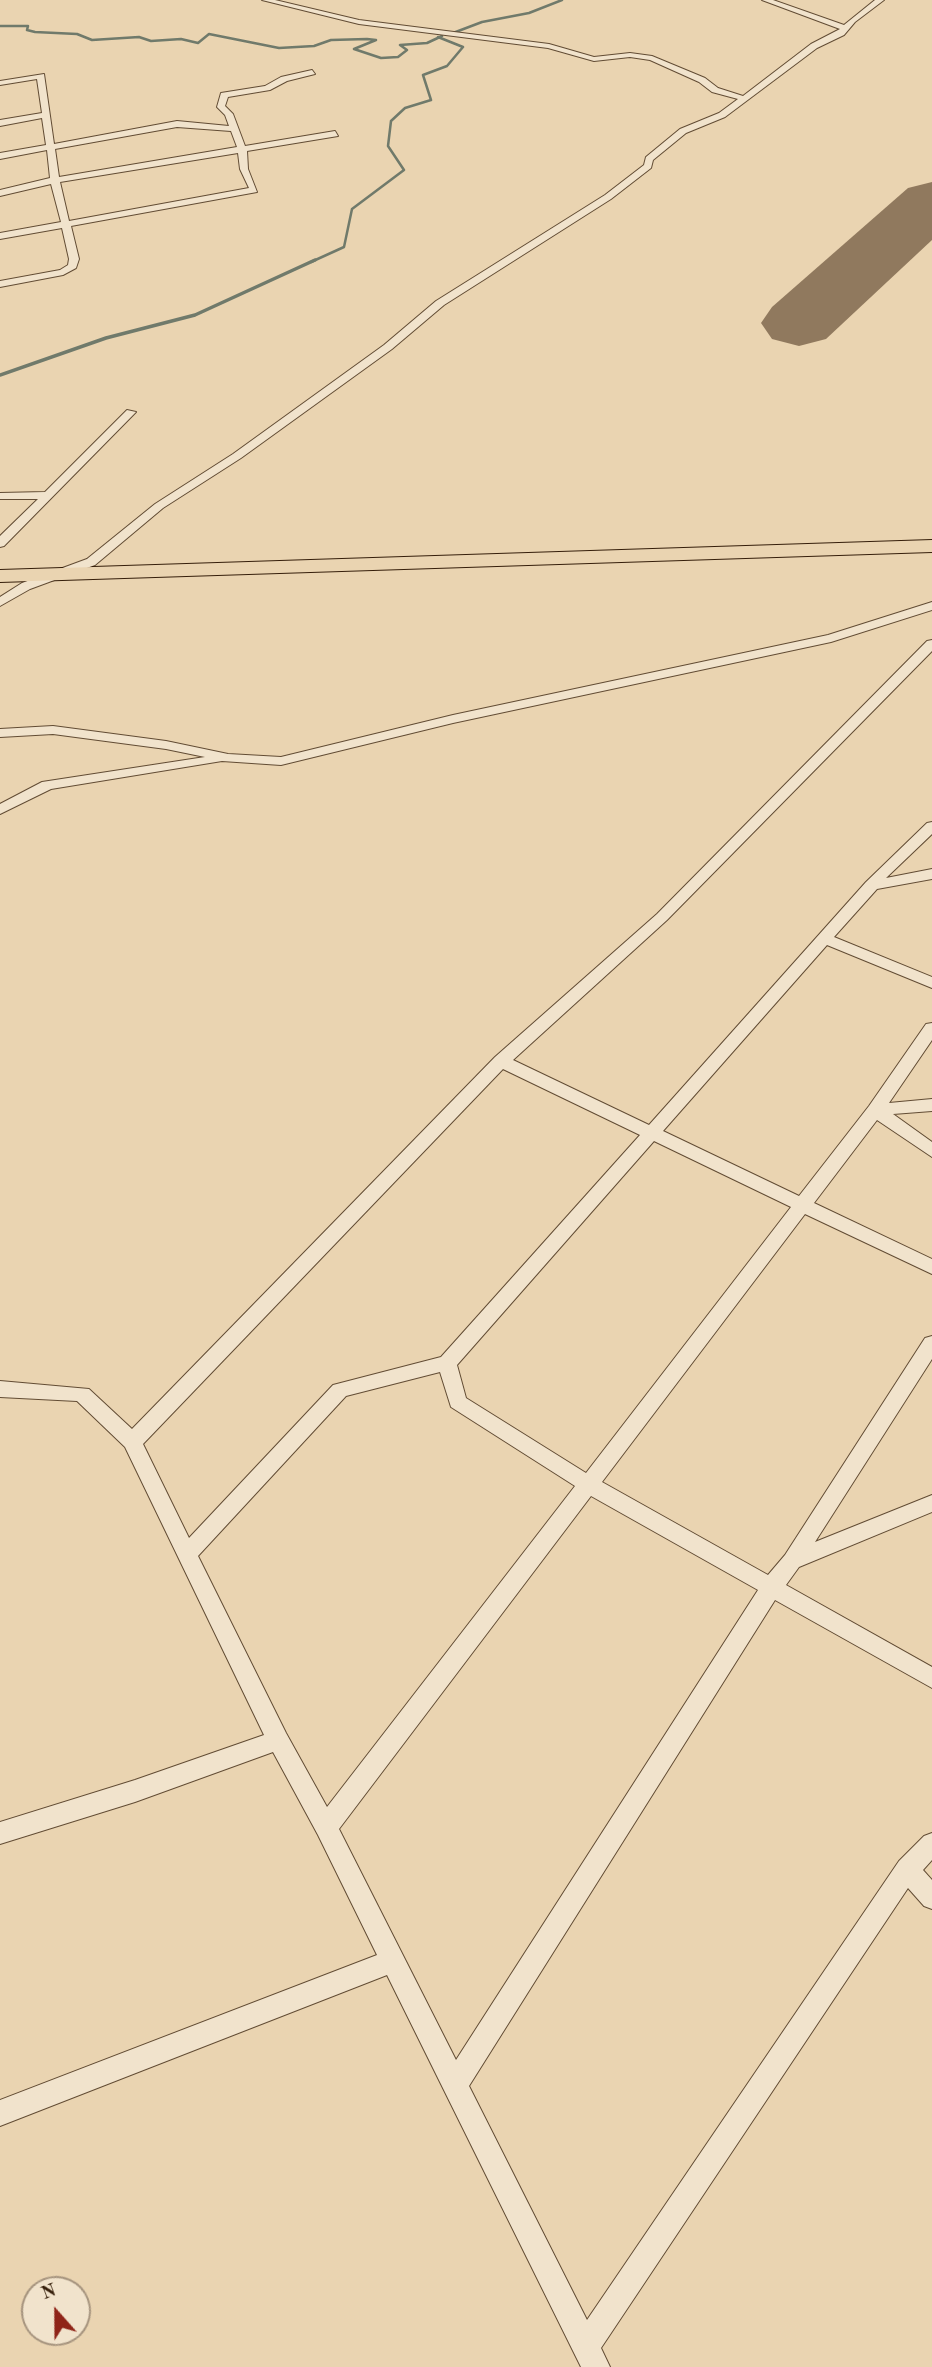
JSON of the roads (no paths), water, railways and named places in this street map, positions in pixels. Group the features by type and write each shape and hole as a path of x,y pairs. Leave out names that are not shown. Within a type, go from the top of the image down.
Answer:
{"highway":[{"path":"0,576 932,546"}],"street":[{"path":"266,0 351,20 393,24 445,35 493,37 549,46 594,59 630,55 652,58 702,80 715,90 742,98"},
{"path":"766,0 845,28"},
{"path":"0,601 52,575 91,562 159,506 237,456 388,347 440,303 608,197 648,166 649,159 683,131 722,115 880,0"},
{"path":"0,236 254,190 244,169 242,149 229,114 222,107 224,95 267,88 284,79 312,72"},
{"path":"0,83 41,76 55,180 63,223 74,259 73,266 62,272 0,284"},
{"path":"0,123 46,115"},
{"path":"0,156 177,124 234,129"},
{"path":"0,193 55,180 335,134"},
{"path":"0,543 131,412"},
{"path":"0,496 47,495"},
{"path":"0,733 53,730 166,745 228,758 281,761 453,719 831,638 932,606"},
{"path":"132,1442 501,1061 662,917 932,644"},
{"path":"0,810 47,785 228,758"},
{"path":"188,1553 340,1390 447,1363 871,885 932,825"},
{"path":"871,885 932,874"},
{"path":"824,938 932,983"},
{"path":"326,1827 875,1110 932,1028"},
{"path":"501,1061 932,1268"},
{"path":"875,1110 932,1105"},
{"path":"875,1110 932,1151"},
{"path":"455,2084 770,1589 792,1561 932,1343"},
{"path":"447,1363 458,1402 589,1485 932,1678"},
{"path":"0,1389 82,1394 132,1442 278,1740 326,1827 591,2356"},
{"path":"792,1561 932,1503"},
{"path":"0,1833 135,1791 278,1740"},
{"path":"591,2356 907,1868 932,1844"},
{"path":"907,1868 932,1898"},
{"path":"0,2113 393,1961"}],"waterway":[{"path":"453,33 482,22 529,13 562,0"},
{"path":"0,26 28,26 27,30 35,32 77,34 92,40 139,37 151,41 181,39 198,43 209,34 279,48 314,46 331,40 367,39 376,40 354,49 381,58 398,57 407,50 400,45 427,43 439,37"},
{"path":"311,262 344,247 352,209 404,170 388,146 391,121 405,108 431,100 423,75 447,66 463,47 439,37"},
{"path":"0,375 106,338 195,315 315,260"}]}
